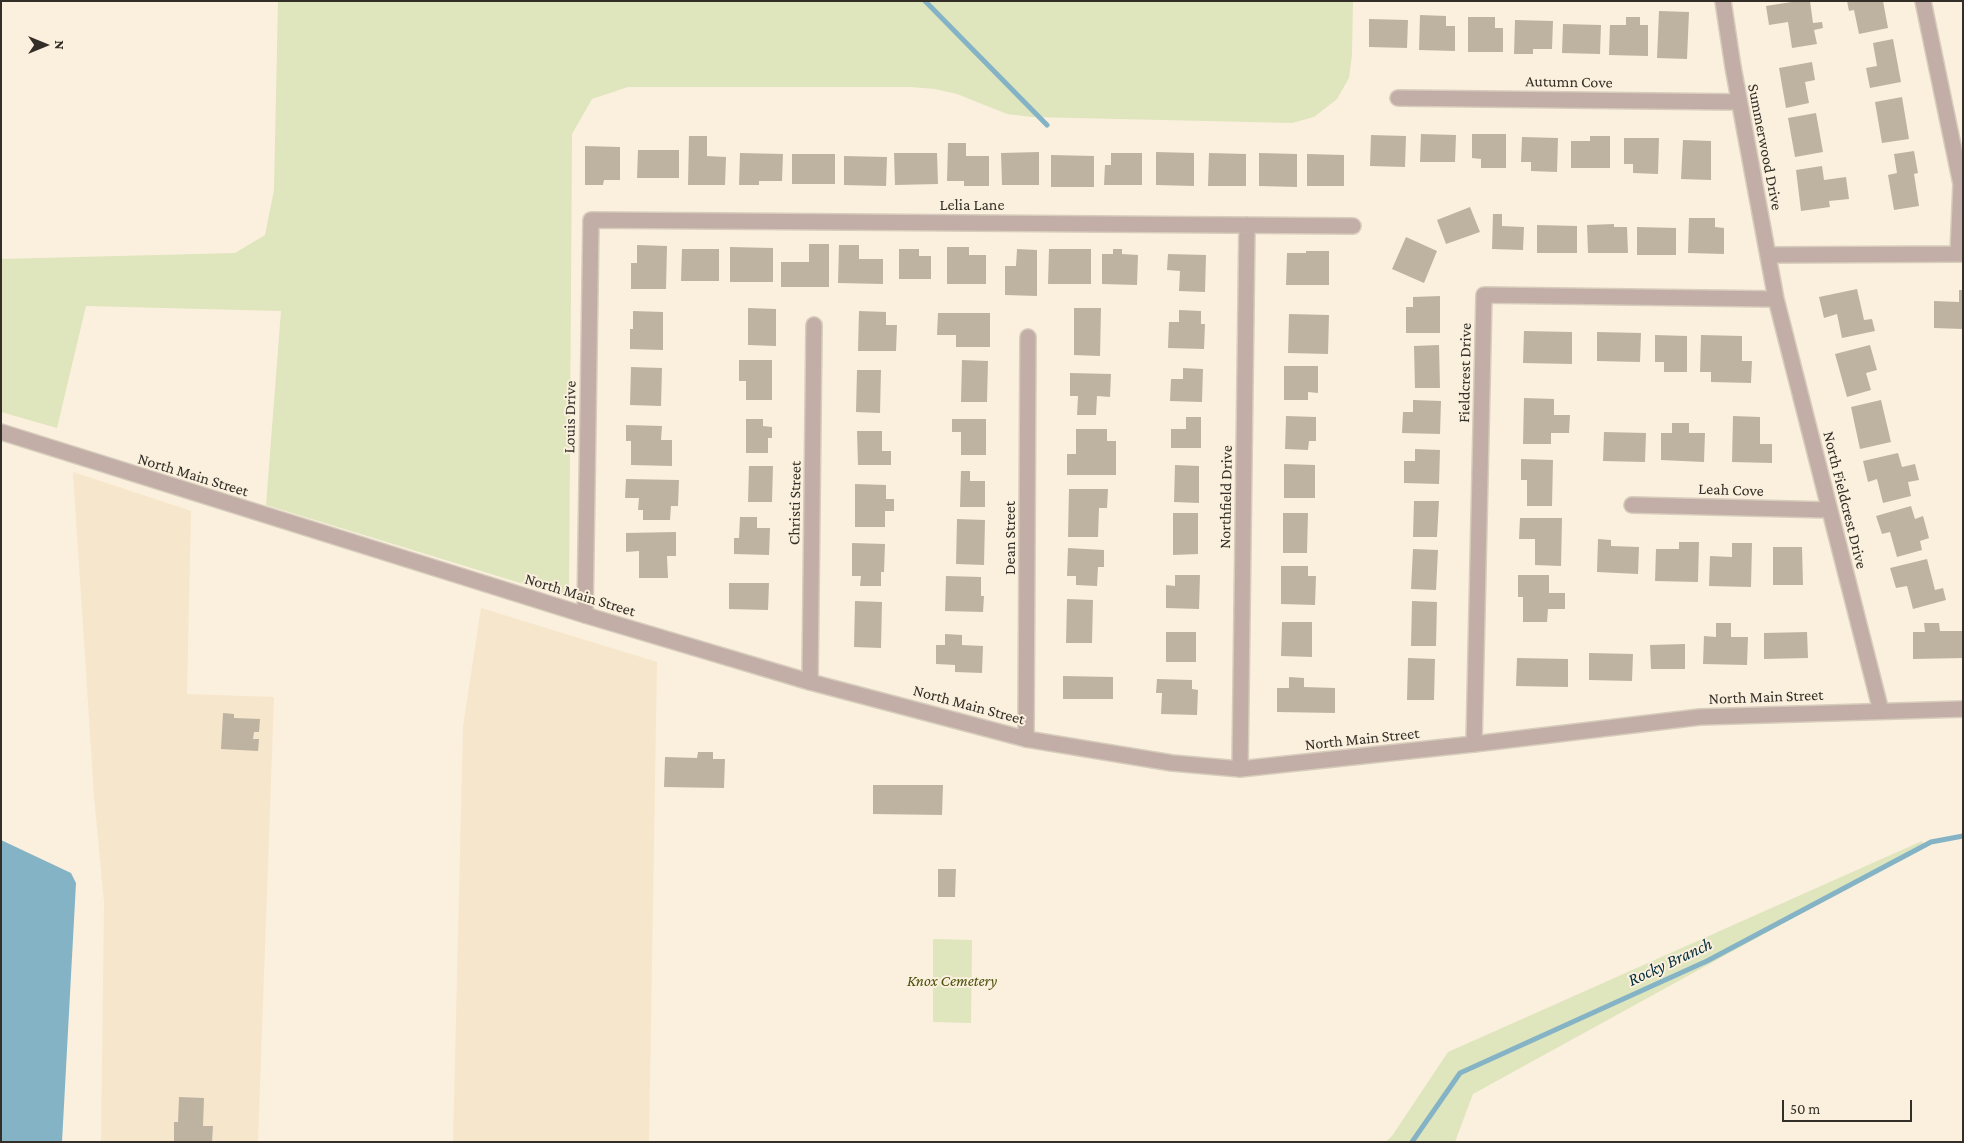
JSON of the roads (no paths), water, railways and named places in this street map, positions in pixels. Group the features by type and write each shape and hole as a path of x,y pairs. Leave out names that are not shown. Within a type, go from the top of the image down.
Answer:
{"street":[{"name":"Summerwood Drive","path":"1723,1 1739,102 1776,299"},
{"path":"1768,255 1960,254 1961,184 1923,1"},
{"name":"Autumn Cove","path":"1398,98 1739,102"},
{"name":"Lelia Lane","path":"591,220 1353,226"},
{"name":"Louis Drive","path":"585,615 591,220"},
{"name":"Northfield Drive","path":"1240,769 1247,225"},
{"name":"Fieldcrest Drive","path":"1474,744 1484,295 1776,299"},
{"name":"North Fieldcrest Drive","path":"1776,299 1880,711"},
{"name":"Christi Street","path":"810,682 814,325"},
{"name":"Dean Street","path":"1026,738 1028,337"},
{"name":"North Main Street","path":"1,432 585,615 810,682 1026,738 1172,763 1240,769 1700,717 1963,709"},
{"name":"Leah Cove","path":"1632,505 1829,510"}],"water":[{"path":"1,840 71,873 76,883 62,1142 1,1142"}],"waterway":[{"path":"925,1 1047,125"},
{"name":"Rocky Branch","path":"1412,1142 1460,1073 1707,961 1931,842 1963,836"}],"park label":[{"name":"Knox Cemetery","path":"952,981"}]}
